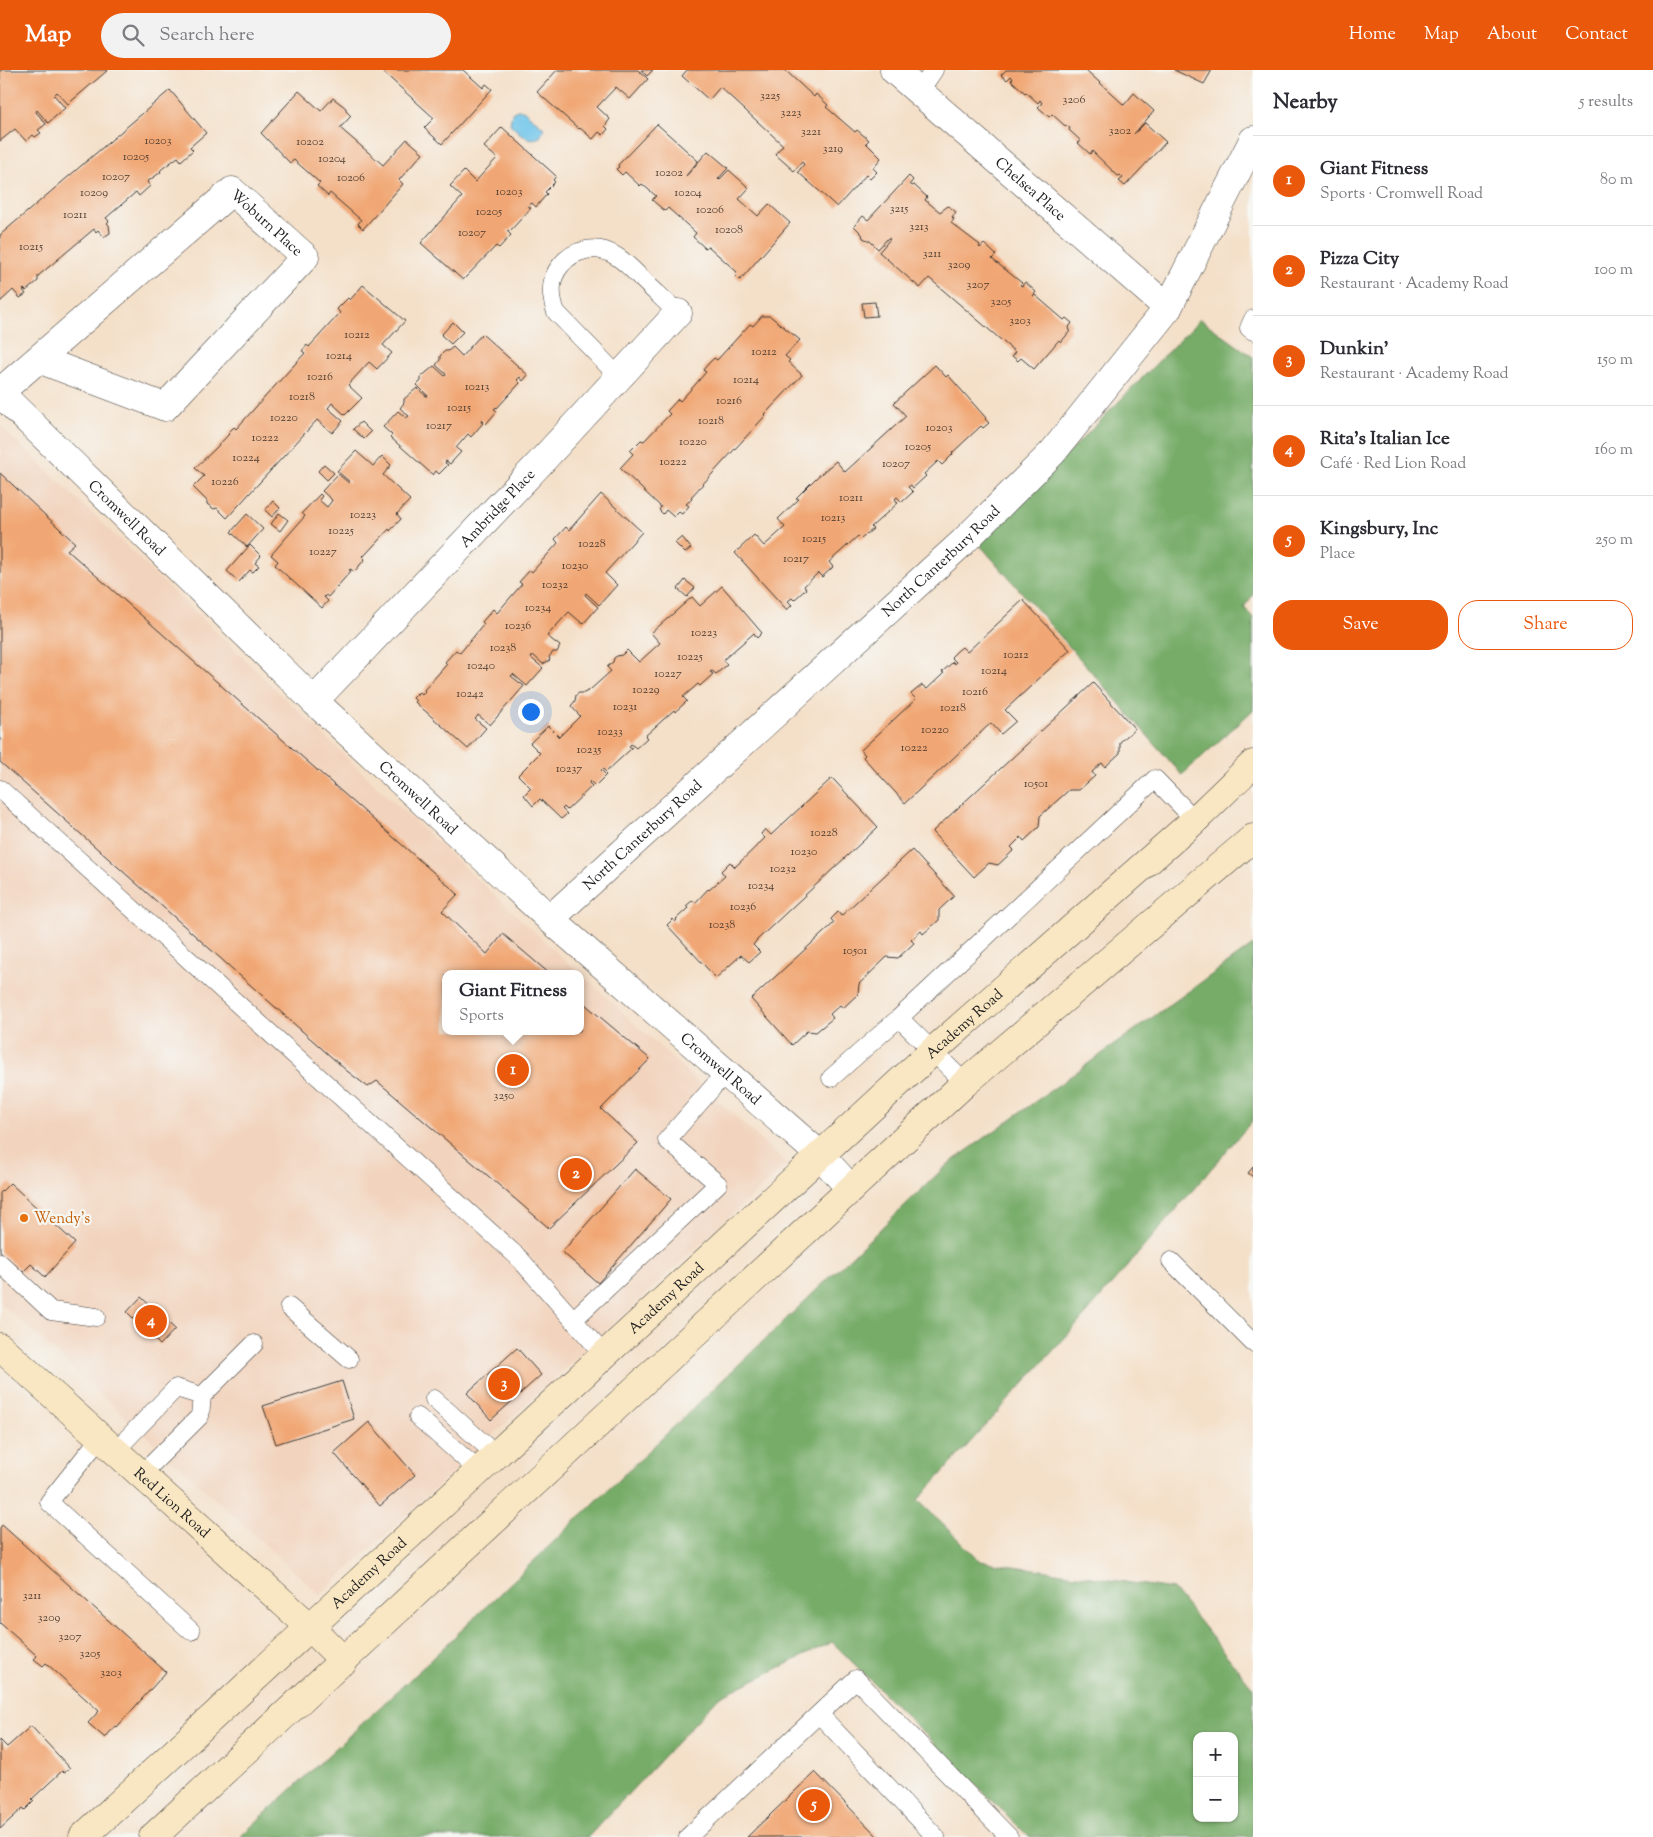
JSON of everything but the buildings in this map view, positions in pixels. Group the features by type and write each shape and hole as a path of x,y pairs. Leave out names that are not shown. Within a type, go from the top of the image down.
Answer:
{"main road":[{"name":"Academy Road","path":"83,1837 820,1154 933,1051 1194,820 1253,764"},
{"path":"153,1837 965,1083 1253,838"},
{"name":"Red Lion Road","path":"0,1347 310,1627 344,1661"}],"street":[{"name":"Chelsea Place","path":"894,70 927,81 1168,308"},
{"name":"North Canterbury Road","path":"550,919 963,542 1053,452 1168,308 1253,140"},
{"name":"Woburn Place","path":"0,392 38,359 232,191 305,257 165,407 38,359"},
{"name":"Ambridge Place","path":"314,702 539,464 678,313"},
{"name":"Cromwell Road","path":"0,392 314,702 550,919 820,1154 851,1189"}],"lane":[{"path":"619,377 556,312 551,298 552,283 557,269 566,258 578,251 593,248 607,251 620,258 678,313"},
{"path":"1253,319 1249,328 1253,331"},
{"path":"831,1078 899,1018 1155,779 1194,820"},
{"path":"0,789 519,1258 604,1355"},
{"path":"899,1018 965,1083"},
{"path":"573,1320 718,1184 667,1140 726,1072"},
{"path":"1171,1261 1253,1343"},
{"path":"0,1263 51,1311 96,1317"},
{"path":"290,1307 349,1359"},
{"path":"141,1475 200,1416 202,1396 254,1344"},
{"path":"191,1631 49,1502 108,1444 176,1388 202,1396"},
{"path":"434,1399 487,1463"},
{"path":"418,1417 487,1463"},
{"path":"688,1837 856,1679 1009,1837"},
{"path":"819,1714 936,1837"}],"shaded area":[{"path":"0,425 382,791 576,970 442,970 442,1035 584,1035 584,977 787,1164 320,1595 0,1302"}],"green space":[{"path":"1200,319 1253,357 1253,595 1244,607 1253,618 1253,710 1182,775 979,544"},
{"path":"1253,945 1253,1120 1081,1320 918,1500 980,1561 1173,1589 1253,1688 1253,1837 1029,1837 832,1642 719,1697 588,1837 240,1837 422,1668 947,1165"}],"water":[{"path":"517,110 523,110 544,128 540,137 527,138 510,124 512,113"}],"place":[{"name":"Giant Fitness","path":"513,1070"},
{"name":"Pizza City","path":"576,1174"},
{"name":"Wendy's","path":"24,1218"},
{"name":"Rita's Italian Ice","path":"151,1321"},
{"name":"Dunkin'","path":"504,1384"},
{"name":"Kingsbury, Inc","path":"814,1805"}]}
